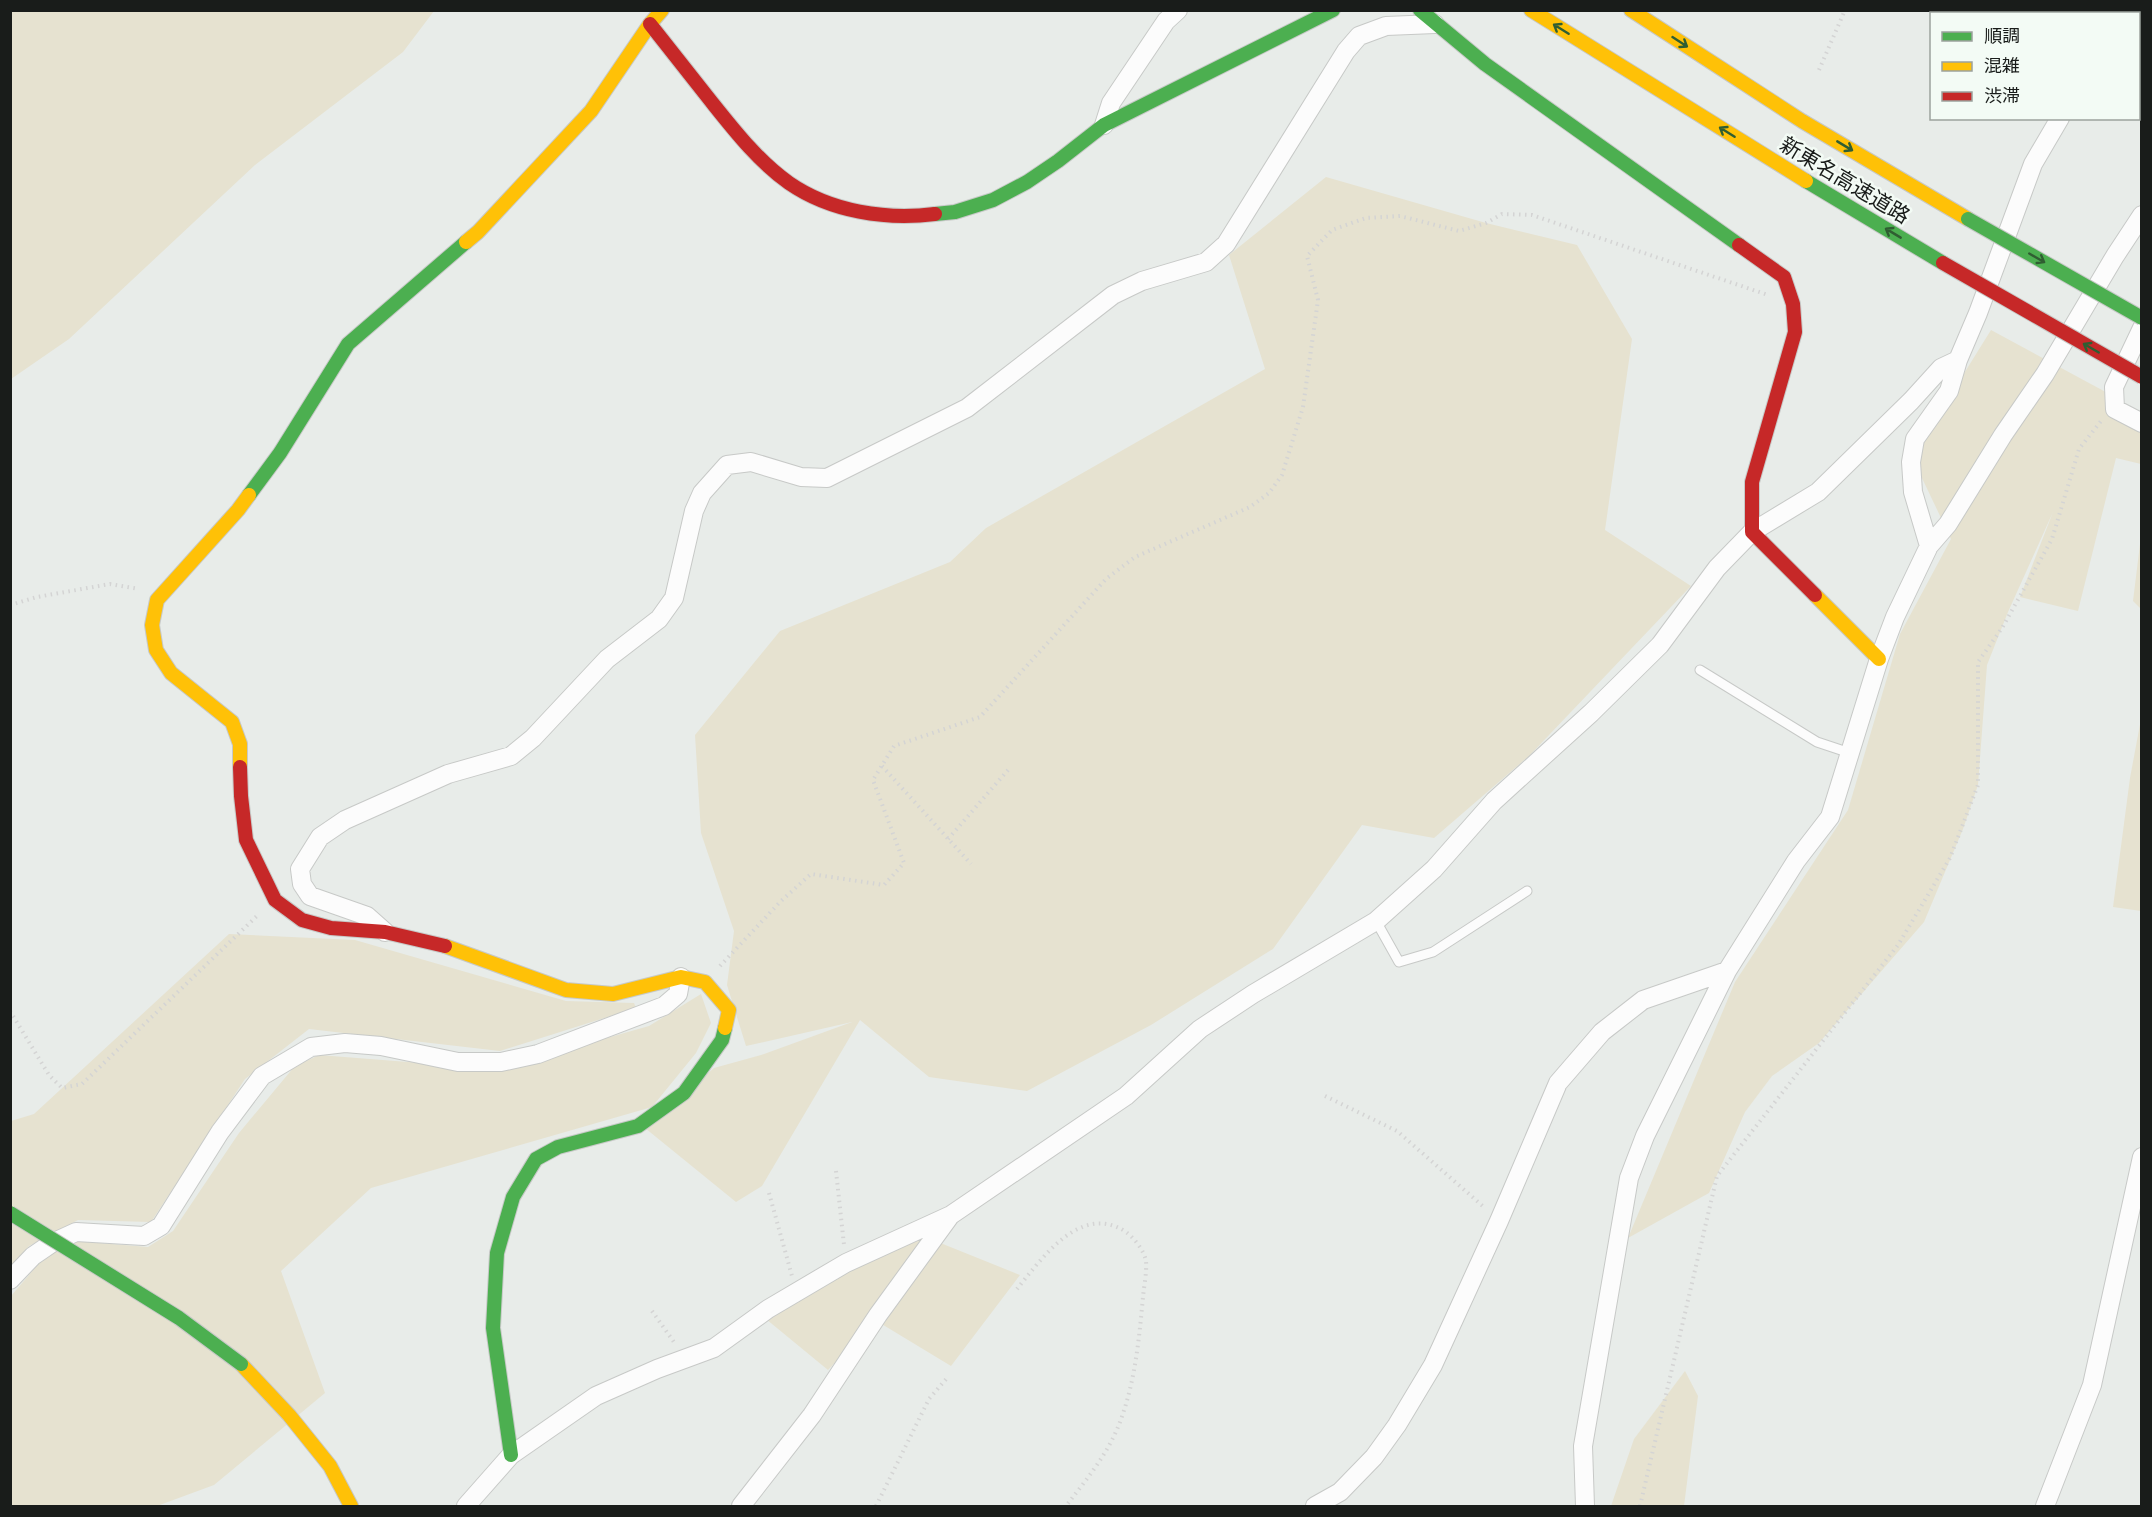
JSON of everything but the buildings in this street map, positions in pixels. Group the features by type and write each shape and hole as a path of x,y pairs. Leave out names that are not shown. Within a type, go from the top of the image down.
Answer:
{"main road":[{"path":"511,1455 493,1329 497,1253 513,1197 536,1159 558,1147 638,1126 684,1093 722,1040 729,1010 705,982 681,977 613,994 566,990 440,944 385,932 331,928 302,920 275,900 246,840 241,796 240,744 232,722 171,673 156,650 152,625 157,600 238,510 279,453 348,344 486,224 591,111 651,15 744,143 789,183 826,203 872,214 914,217 955,212 993,200 1027,182 1104,125 1333,10"},
{"path":"1420,10 1485,64 1784,277 1793,304 1795,332 1752,482 1752,532 1879,659"},
{"name":"新東名高速道路","path":"1532,10 1779,165 1943,263 2142,377"},
{"name":"新東名高速道路","path":"1631,10 1803,121 1968,219 2142,318"},
{"path":"10,1213 179,1318 241,1364 290,1415 330,1466 351,1506"}],"street":[{"path":"1104,125 1111,103 1166,21 1178,10"},
{"path":"385,932 367,916 310,896 302,884 300,869 320,837 345,820 448,774 511,756 533,738 607,659 658,620 674,598 694,511 702,493 728,465 751,462 801,477 827,478 968,408 1113,295 1142,281 1206,262 1226,244 1346,51 1359,36 1386,26 1435,24"},
{"path":"1929,546 1913,492 1911,462 1916,439 1949,391 1958,360 1978,313 2033,164 2059,120"},
{"path":"1585,1506 1583,1446 1629,1178 1645,1136 1727,970 1796,861 1830,817 1879,659 1895,616 1929,546 1948,524 2003,435 2045,374 2142,215"},
{"path":"2142,328 2114,387 2115,409 2142,423"},
{"path":"466,1506 511,1455 596,1396 657,1369 714,1348 768,1309 846,1263 951,1215 1126,1096 1200,1029 1253,994 1376,921 1434,869 1494,801 1591,713 1660,645 1717,568 1752,532 1818,492 1911,401 1941,368 1958,360"},
{"path":"1315,1506 1340,1492 1374,1457 1397,1425 1433,1365 1499,1221 1558,1083 1602,1032 1643,1000 1727,970"},
{"path":"10,1280 52,1243 75,1232 144,1236 161,1226 220,1132 262,1076 311,1047 345,1043 381,1046 458,1062 501,1062 538,1054 664,1006 678,994 681,977"},
{"path":"2045,1506 2092,1385 2142,1157"},
{"path":"741,1506 812,1415 878,1315 951,1215"}],"lane":[{"path":"1700,670 1817,742 1850,753"},
{"path":"1376,921 1399,962 1433,952 1527,891"}],"path":[{"path":"1819,70 1845,10"},
{"path":"705,982 781,901 811,874 884,885 904,863 873,780 894,746 980,717 1106,579 1135,557 1250,507 1269,493 1282,475 1303,407 1318,300 1307,256 1332,230 1366,218 1400,216 1460,231 1486,223 1502,214 1532,215 1793,304"},
{"path":"1640,1506 1717,1176 1898,945 1950,858 1978,785 1978,662 2002,628 2052,539 2079,449 2115,404"},
{"path":"10,605 37,597 110,584 142,590 157,600"},
{"path":"882,766 971,864"},
{"path":"948,839 1008,770"},
{"path":"10,1011 50,1075 62,1088 82,1084 275,900"},
{"path":"1325,1096 1397,1131 1499,1221"},
{"path":"836,1171 846,1263"},
{"path":"769,1192 797,1292"},
{"path":"1017,1289 1048,1251 1076,1229 1096,1223 1118,1227 1134,1237 1146,1260 1134,1376 1119,1424 1099,1464 1066,1506"},
{"path":"652,1311 686,1359"},
{"path":"876,1506 928,1399 947,1378"}],"shaded area":[{"path":"11,10 434,11 403,52 255,165 69,339 11,379"},
{"path":"1326,177 1486,223 1577,245 1632,339 1605,530 1691,586 1529,756 1434,838 1362,825 1273,949 1151,1025 1027,1091 929,1077 860,1020 762,1186 736,1202 645,1128 714,1068 761,1055 852,1022 746,1046 727,985 734,931 701,833 695,735 780,631 950,562 986,528 1265,369 1229,255"},
{"path":"1991,330 2102,390 2141,415 2141,464 2116,458 2078,611 2020,597 2053,512 1987,665 1978,785 1963,829 1924,922 1819,1043 1772,1076 1745,1112 1709,1193 1628,1238 1735,982 1848,810 1900,634 1951,539 1912,457"},
{"path":"2141,536 2142,609 2133,601"},
{"path":"2141,719 2142,911 2113,907 2130,778"},
{"path":"229,934 355,940 566,1001 634,1003 636,1008 500,1051 309,1029 245,1079 151,1222 78,1220 29,1246 11,1267 11,1121 34,1114"},
{"path":"701,994 711,1023 696,1053 652,1107 371,1188 281,1271 325,1393 214,1485 157,1506 11,1506 11,1296 52,1248 75,1241 148,1247 173,1231 239,1133 294,1067 319,1055 497,1069 649,1026"},
{"path":"928,1238 1020,1275 951,1366 875,1320 828,1370 766,1319 863,1258"},
{"path":"1685,1371 1698,1396 1684,1506 1611,1506 1634,1439"}],"traffic: fast":[{"path":"935,214 955,212 993,200 1027,182 1104,125 1333,10"},
{"path":"1420,10 1485,64 1739,245"},
{"path":"1806,181 1943,263"},
{"path":"1968,219 2142,318"},
{"path":"249,495 280,453 348,344 466,242"},
{"path":"511,1455 493,1328 497,1253 513,1197 536,1159 558,1147 638,1126 684,1093 722,1040 725,1028"},
{"path":"10,1213 179,1318 241,1364"}],"traffic: slow":[{"path":"466,242 591,111 662,10"},
{"path":"1531,10 1806,181"},
{"path":"1631,10 1802,121 1968,219"},
{"path":"240,767 240,744 232,722 171,673 156,650 152,625 157,600 249,495"},
{"path":"1815,595 1879,659"},
{"path":"445,946 566,990 613,994 681,977 705,982 729,1010 725,1028"},
{"path":"241,1364 289,1415 330,1466 351,1506"}],"traffic: jam":[{"path":"650,24 737,134 767,165 789,183 823,201 859,212 897,216 935,214"},
{"path":"1739,245 1784,277 1793,304 1795,332 1752,482 1752,532 1815,595"},
{"path":"1943,263 2142,377"},
{"path":"240,767 246,840 275,900 302,920 331,928 385,932 445,946"}]}
